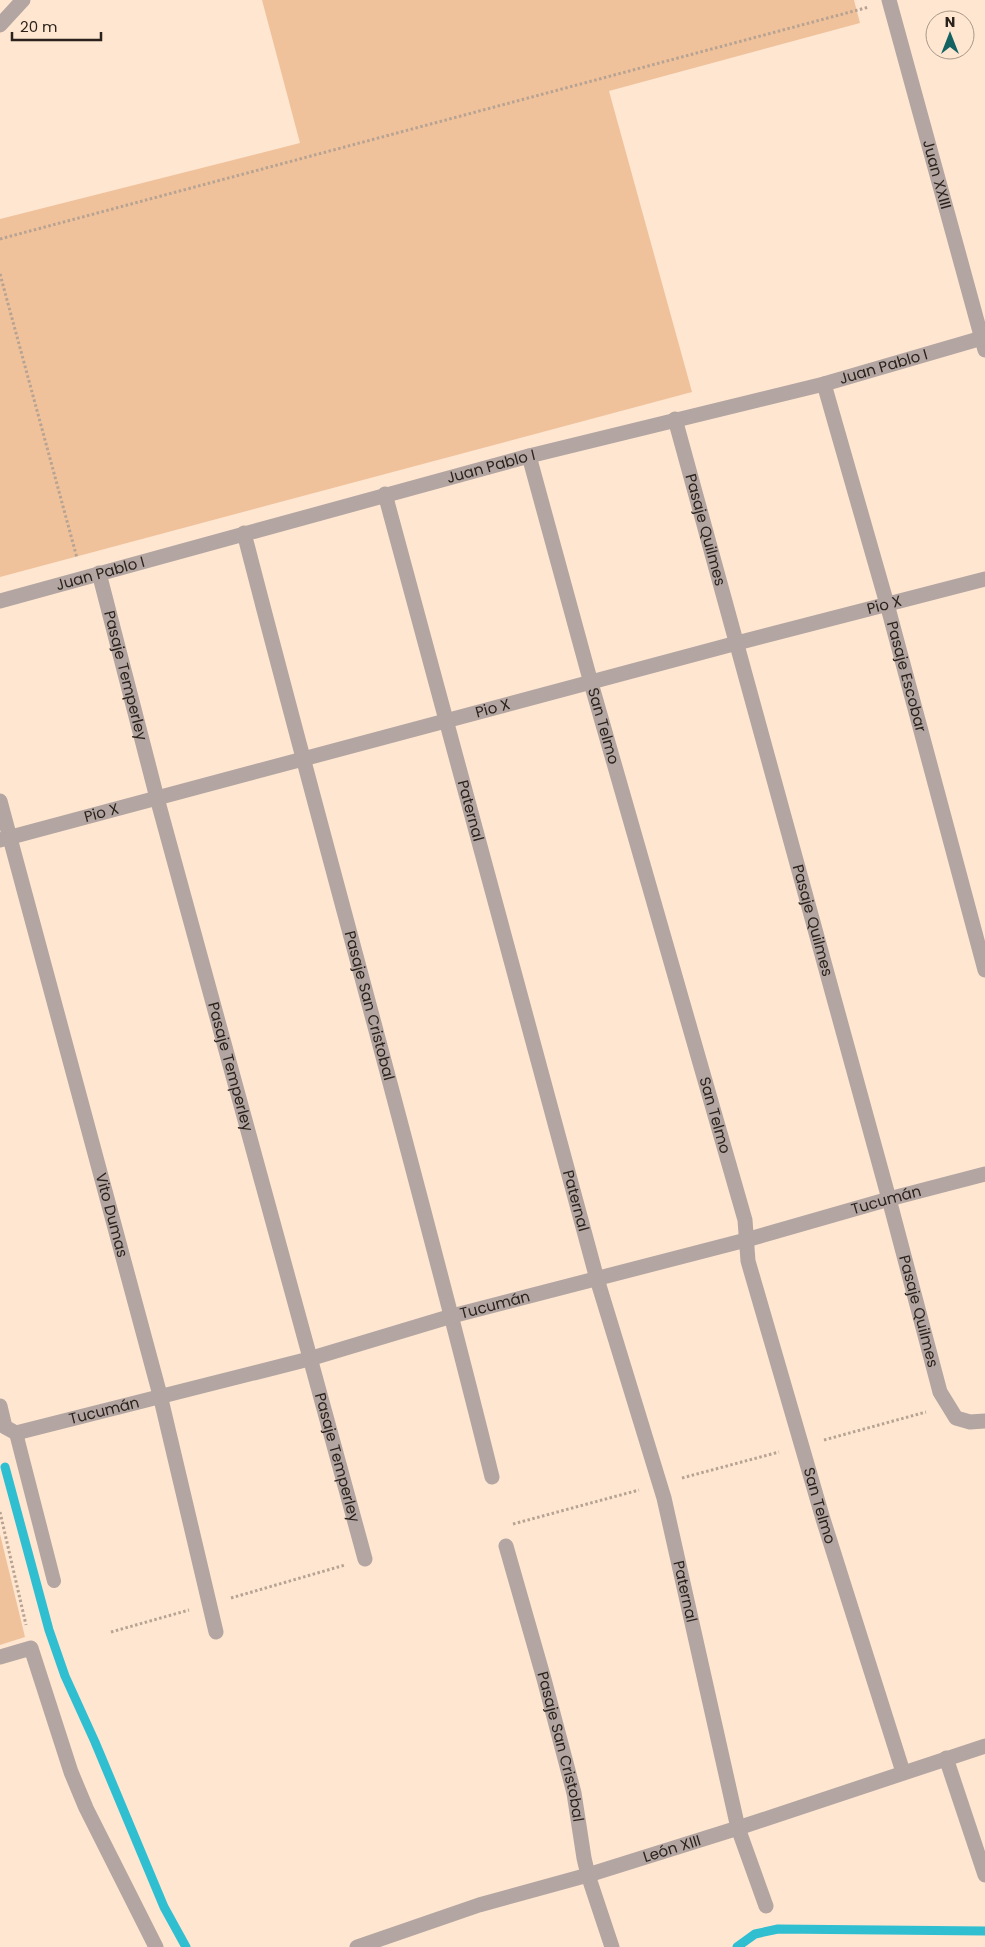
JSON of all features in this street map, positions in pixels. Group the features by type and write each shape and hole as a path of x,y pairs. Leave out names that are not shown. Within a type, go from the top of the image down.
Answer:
{"street":[{"path":"0,25 23,0"},
{"name":"Juan XXIII","path":"889,1 979,307 983,344"},
{"name":"Juan Pablo I","path":"0,601 529,456 983,344"},
{"name":"Pasaje Escobar","path":"824,384 887,604 985,970"},
{"name":"Pasaje Quilmes","path":"675,419 889,1199 940,1392 952,1412"},
{"name":"San Telmo","path":"529,456 591,682 745,1220 748,1261 826,1528 904,1772"},
{"name":"Paternal","path":"385,494 445,722 597,1279 660,1484 738,1828 766,1906"},
{"name":"Pasaje San Cristobal","path":"244,533 452,1316 492,1477"},
{"name":"Pasaje Temperley","path":"99,573 157,798 365,1559"},
{"name":"Pio X","path":"5,839 737,643 985,579"},
{"name":"Vito Dumas","path":"0,801 5,839 160,1395 216,1632"},
{"name":"Tucumán","path":"10,1430 309,1359 452,1316 746,1240 985,1174"},
{"path":"0,1406 10,1430"},
{"path":"952,1412 970,1422 985,1421"},
{"name":"Pasaje San Cristobal","path":"506,1546 574,1792 588,1875 612,1947"},
{"path":"0,1657 31,1648 79,1790 106,1850 156,1947"},
{"name":"León XIII","path":"357,1947 479,1905 588,1875 738,1828 985,1746"},
{"path":"946,1758 985,1875"}],"lane":[{"path":"10,1430 54,1581"}],"path":[{"path":"0,239 889,1"},
{"path":"0,274 82,578"},
{"path":"509,1525 802,1446 952,1412"},
{"path":"0,1512 31,1648"},
{"path":"111,1632 365,1559"}],"shaded area":[{"path":"262,0 854,0 860,23 609,91 692,392 0,577 0,219 300,143"},
{"path":"0,1534 25,1637 0,1645"}],"waterway":[{"path":"5,1467 49,1630 65,1676 95,1742 164,1907 186,1947"},
{"path":"737,1947 755,1934 778,1929 985,1931"}]}
